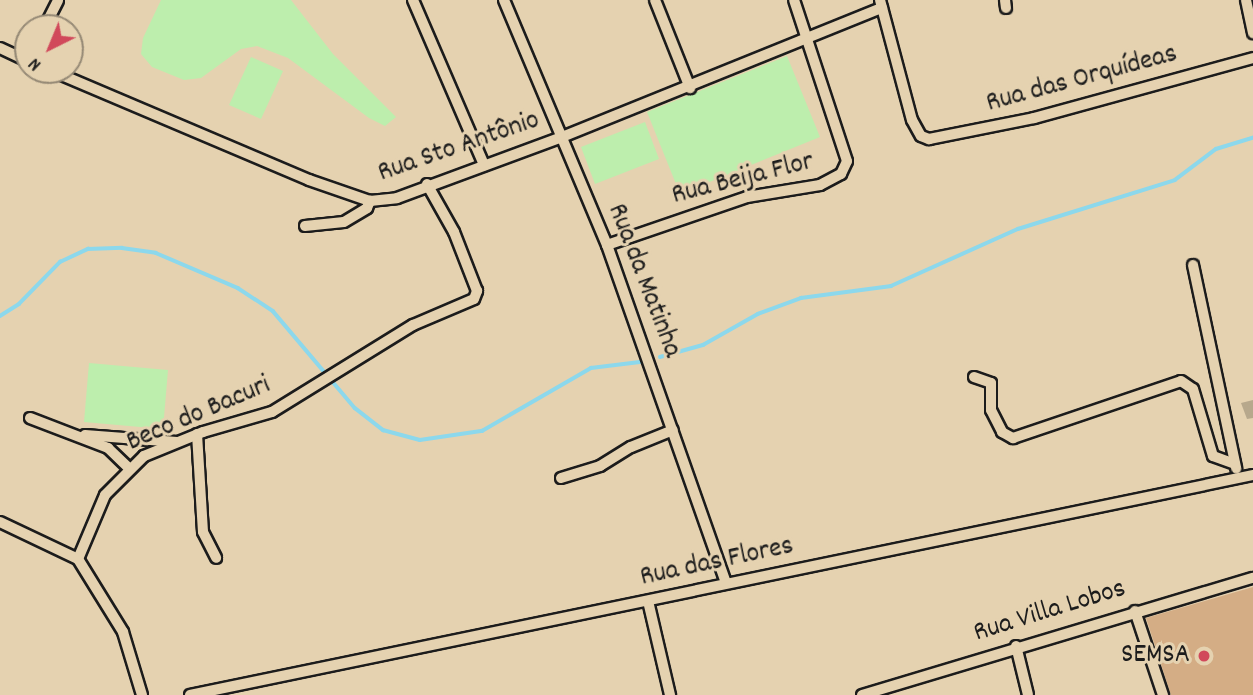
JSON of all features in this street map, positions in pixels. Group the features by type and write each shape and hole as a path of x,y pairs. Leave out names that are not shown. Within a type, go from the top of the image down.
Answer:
{"street":[{"path":"413,0 484,165"},
{"name":"Rua da Matinha","path":"504,0 607,244 726,583"},
{"path":"655,0 690,88"},
{"path":"794,0 807,36"},
{"path":"1247,0 1253,33"},
{"name":"Rua Sto Antônio","path":"83,84 309,180 370,201 397,198 427,184 562,137 690,88 881,4"},
{"name":"Rua das Orquídeas","path":"881,4 912,120 921,136 937,140 1034,118 1253,58"},
{"name":"Rua Beija Flor","path":"607,244 747,197 820,185 836,178 846,167 807,36"},
{"name":"Beco do Bacuri","path":"78,559 104,495 128,467 197,434 272,412 413,325 470,302 477,291 454,232 427,184"},
{"path":"305,226 344,222 367,208 370,201"},
{"path":"1193,265 1238,478"},
{"path":"974,377 991,383 991,410 1002,432 1013,438 1181,381 1193,389 1213,456 1235,464"},
{"path":"30,418 79,434 108,448 128,467"},
{"path":"561,478 600,466 673,430"},
{"path":"79,434 179,442"},
{"path":"197,434 203,532 216,558"},
{"name":"Rua das Flores","path":"190,695 1253,475"},
{"path":"0,522 78,559 123,632 142,695"},
{"name":"Rua Villa Lobos","path":"862,695 897,690 1016,646 1253,578"},
{"path":"648,601 670,695"},
{"path":"1135,611 1163,695"},
{"path":"1016,646 1028,695"}],"green space":[{"path":"161,0 291,0 333,54 396,117 385,126 369,118 288,58 257,46 241,49 201,78 184,80 152,67 141,54 143,38"},
{"path":"787,56 820,137 680,194 647,112"},
{"path":"251,57 283,71 261,119 229,105"},
{"path":"645,122 659,159 595,184 581,147"},
{"path":"89,363 168,370 163,429 84,422"}],"building":[{"name":"SEMSA","path":"1253,587 1253,695 1171,695 1146,618"}],"waterway":[{"path":"660,357 703,345 758,314 801,298 891,286 1018,229 1175,180 1216,149 1253,138"},
{"path":"0,316 19,304 60,262 88,249 122,248 156,253 238,288 273,311 355,408 383,430 420,440 482,431 591,368 640,362"}],"place":[{"name":"SEMSA","path":"1204,656"}]}
